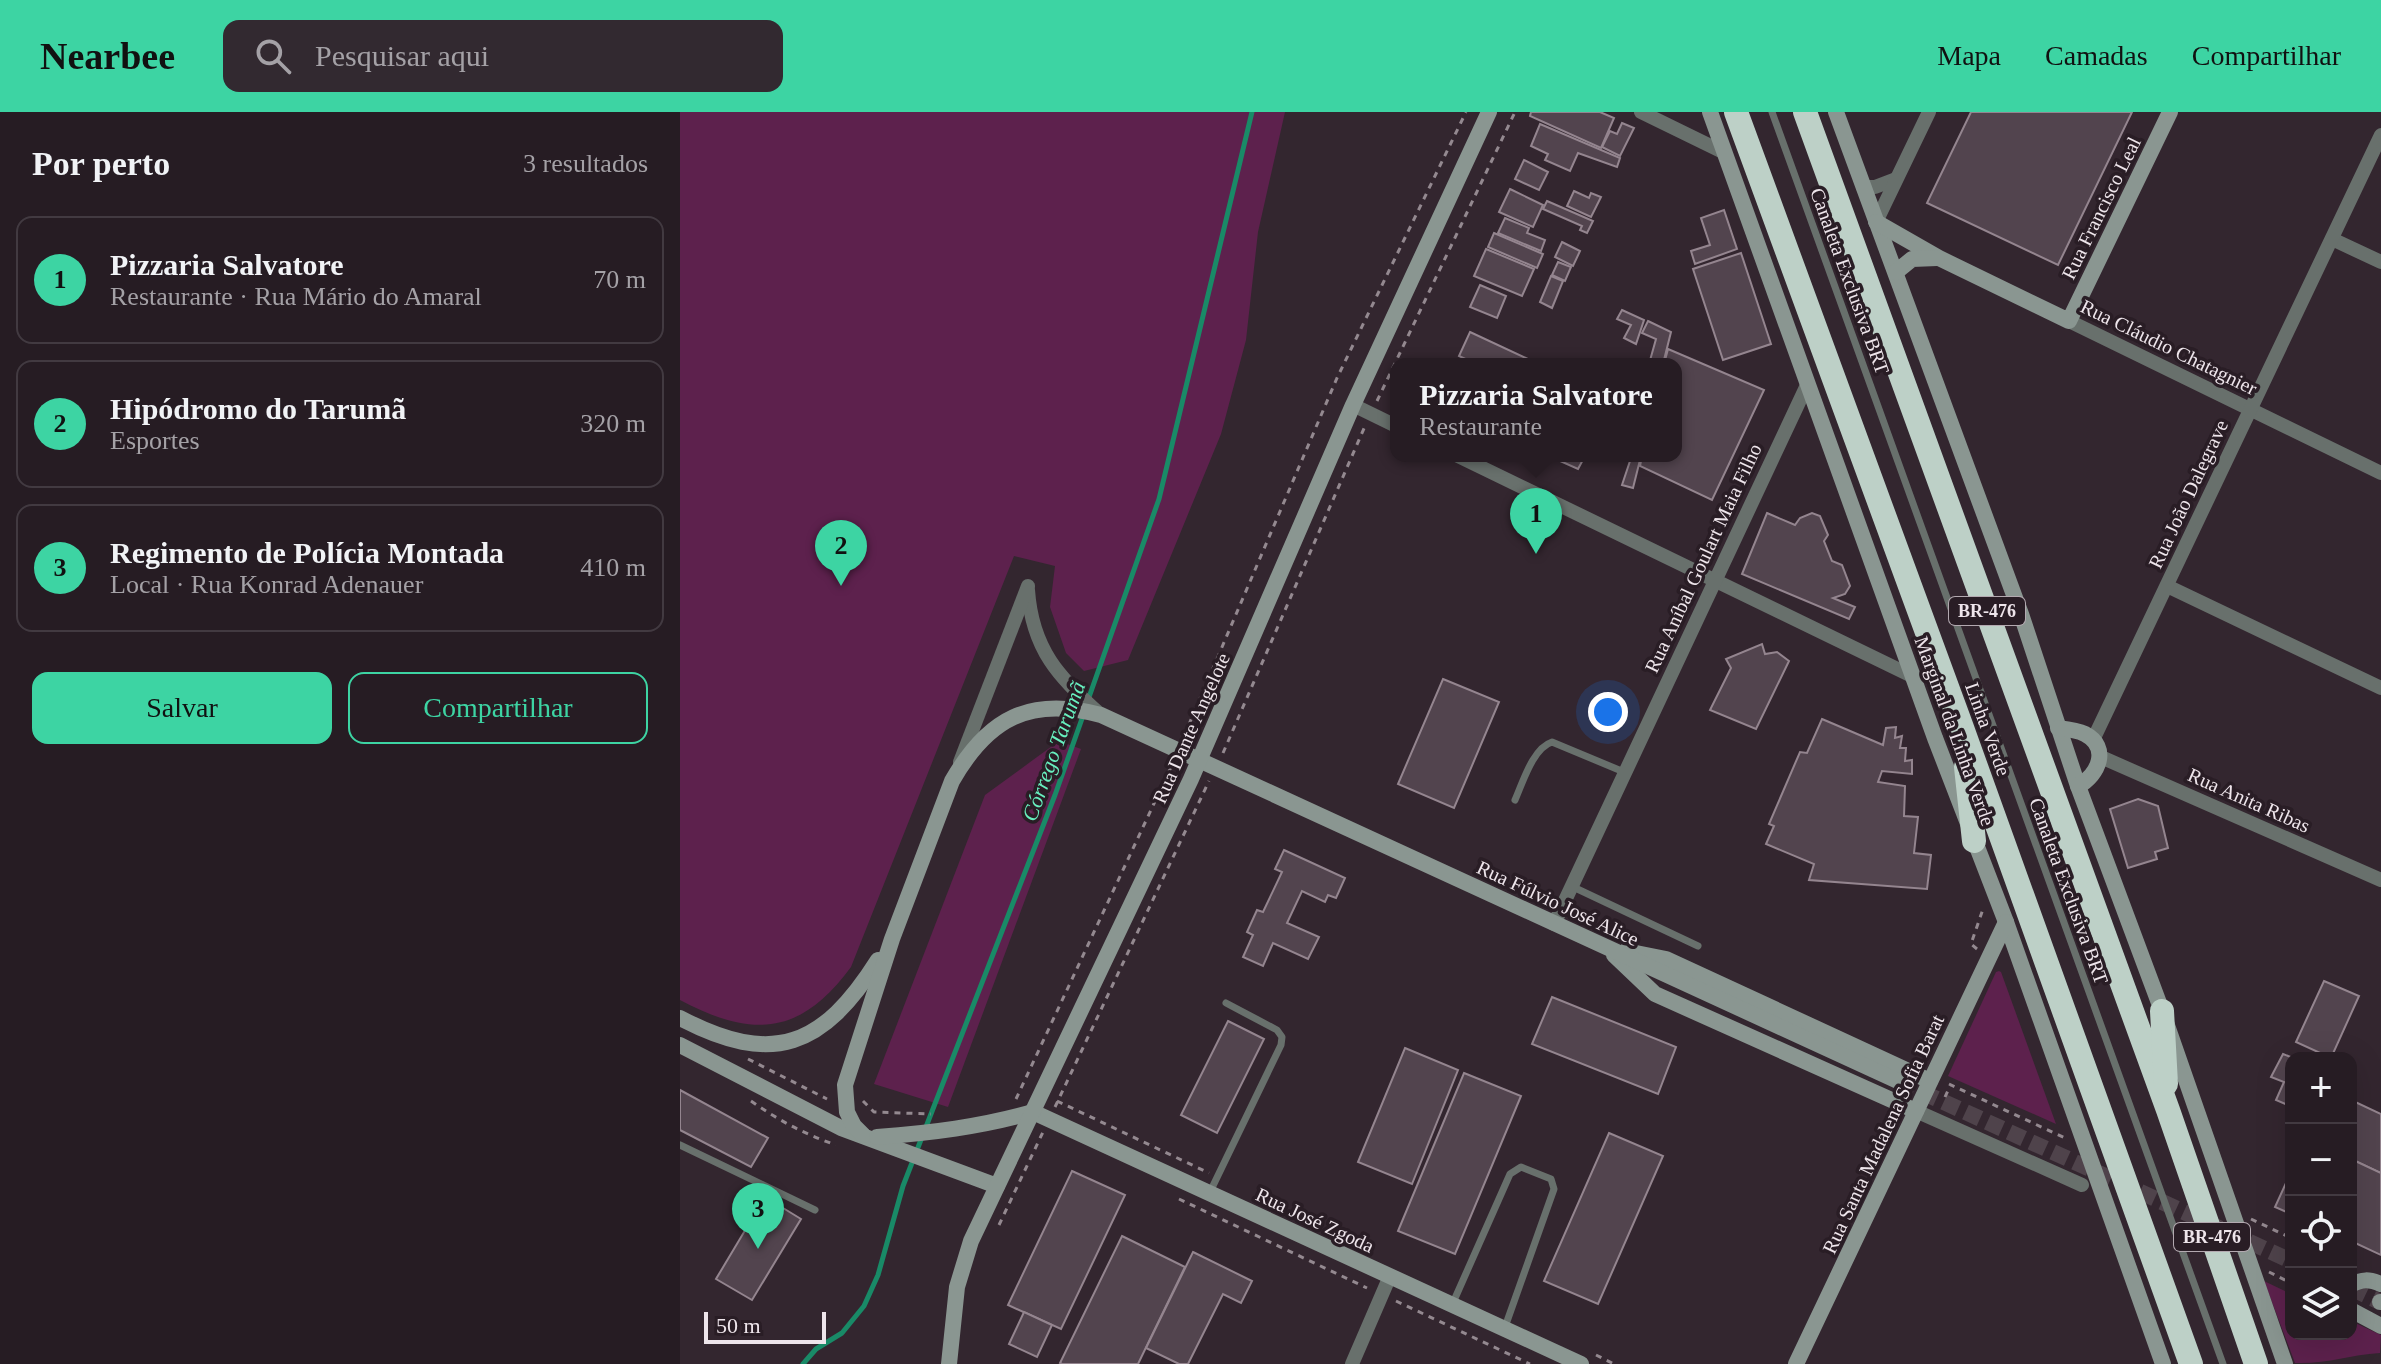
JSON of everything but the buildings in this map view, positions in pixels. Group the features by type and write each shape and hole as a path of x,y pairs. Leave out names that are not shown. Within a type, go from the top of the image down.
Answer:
{"highway":[{"name":"Linha Verde","path":"1736,112 2191,1364"},
{"name":"Linha Verde","path":"1805,112 2168,1110 2256,1364"},
{"path":"1961,725 1974,841"},
{"path":"2162,1011 2168,1110"}],"main road":[{"name":"Rua Dante Angelote","path":"949,1364 960,1275 971,1241 1200,759 1353,405 1489,112"},
{"name":"Marginal da Linha Verde","path":"1710,112 2006,922 2163,1364"},
{"path":"1836,112 2011,585 2078,786 2162,1011 2285,1364"},
{"name":"Rua Francisco Leal","path":"2069,321 2170,112"},
{"name":"Rua Cláudio Chatagnier","path":"1876,222 1939,258 2069,321"},
{"path":"1896,272 1912,259 1939,258"},
{"path":"867,1136 854,1126 847,1112 845,1085 892,939 952,781 978,744 1006,721 1075,701"},
{"name":"Rua Fúlvio José Alice","path":"1075,701 1900,1082"},
{"path":"2058,728 2084,734 2093,740 2101,757 2093,775 2078,786"},
{"name":"Rua Santa Madalena Sofia Barat","path":"1796,1364 1916,1111 1936,1080 2006,922"},
{"path":"680,1018 711,1034 748,1044 786,1041 808,1034 824,1026 843,1010 892,939"},
{"path":"1609,949 1666,959 1936,1080"},
{"path":"1609,949 1639,982 1655,994 1916,1111"},
{"path":"680,1045 818,1117 867,1136 902,1142 929,1159 997,1186"},
{"path":"902,1142 996,1123 1033,1112"},
{"name":"Rua José Zgoda","path":"1033,1112 1581,1364"},
{"path":"2357,1282 2373,1280 2381,1284"},
{"path":"2357,1315 2381,1326"}],"street":[{"path":"1641,112 1725,153"},
{"path":"1876,222 1929,112"},
{"name":"Rua João Dalegrave","path":"2093,740 2381,135"},
{"path":"1863,187 1875,187 1896,179"},
{"path":"2332,239 2381,262"},
{"name":"Rua Cláudio Chatagnier","path":"2069,321 2381,473"},
{"name":"Rua Aníbal Goulart Maia Filho","path":"1554,924 1808,383"},
{"path":"1353,405 1390,423"},
{"path":"1470,462 1914,677"},
{"path":"952,781 1028,586 1029,608 1041,647 1075,701"},
{"path":"2167,586 2381,688"},
{"name":"Rua Anita Ribas","path":"2101,757 2381,880"},
{"path":"1916,1111 2082,1185"},
{"path":"1352,1364 1390,1276"}],"lane":[{"name":"Canaleta Exclusiva BRT","path":"1772,112 2223,1364"},
{"path":"1515,800 1539,751 1552,742 1624,772"},
{"path":"1571,886 1698,946"},
{"path":"1209,1193 1281,1045 1282,1037 1277,1030 1226,1003"},
{"path":"680,1145 815,1210"},
{"path":"1452,1305 1510,1174 1521,1167 1551,1179 1554,1189 1504,1329"}],"path":[{"path":"1188,728 1337,378 1466,112"},
{"path":"1398,358 1515,112"},
{"path":"1379,398 1390,375"},
{"path":"1226,745 1363,431"},
{"path":"1011,1108 1170,769"},
{"path":"1057,1101 1207,786"},
{"path":"746,1058 827,1099"},
{"path":"1936,1080 2073,1142"},
{"path":"1945,1097 1951,1085"},
{"path":"861,1091 862,1100 874,1112 944,1115"},
{"path":"999,1225 1042,1133"},
{"path":"1168,1193 1363,1286"},
{"path":"2249,1218 2285,1235"},
{"path":"2267,1271 2285,1280"},
{"path":"1396,1301 1530,1364"}],"shaded area":[{"path":"680,112 1285,112 1258,232 1246,340 1221,434 1128,660 1084,671 1066,653 1050,607 1055,566 1014,556 851,967 832,990 813,1006 794,1018 774,1024 753,1025 730,1021 680,1000"},
{"path":"1059,741 1081,749 948,1107 874,1084 985,795"},
{"path":"2001,972 2056,1124 1948,1076"},
{"path":"2264,1281 2285,1291 2285,1337"},
{"path":"2357,1324 2381,1335 2380,1353 2295,1363 2286,1340 2357,1340"}],"waterway":[{"name":"Córrego Tarumã","path":"1088,700 1159,499 1252,112"},
{"name":"Córrego Tarumã","path":"803,1364 816,1349 842,1333 864,1306 878,1275 903,1186 1084,713"}],"tunnel":[{"path":"1900,1082 2285,1258"},
{"path":"2357,1291 2380,1302"}],"place":[{"name":"Pizzaria Salvatore","path":"1536,554"},
{"name":"Hipódromo do Tarumã","path":"841,586"},
{"name":"Regimento de Polícia Montada","path":"758,1249"}]}
